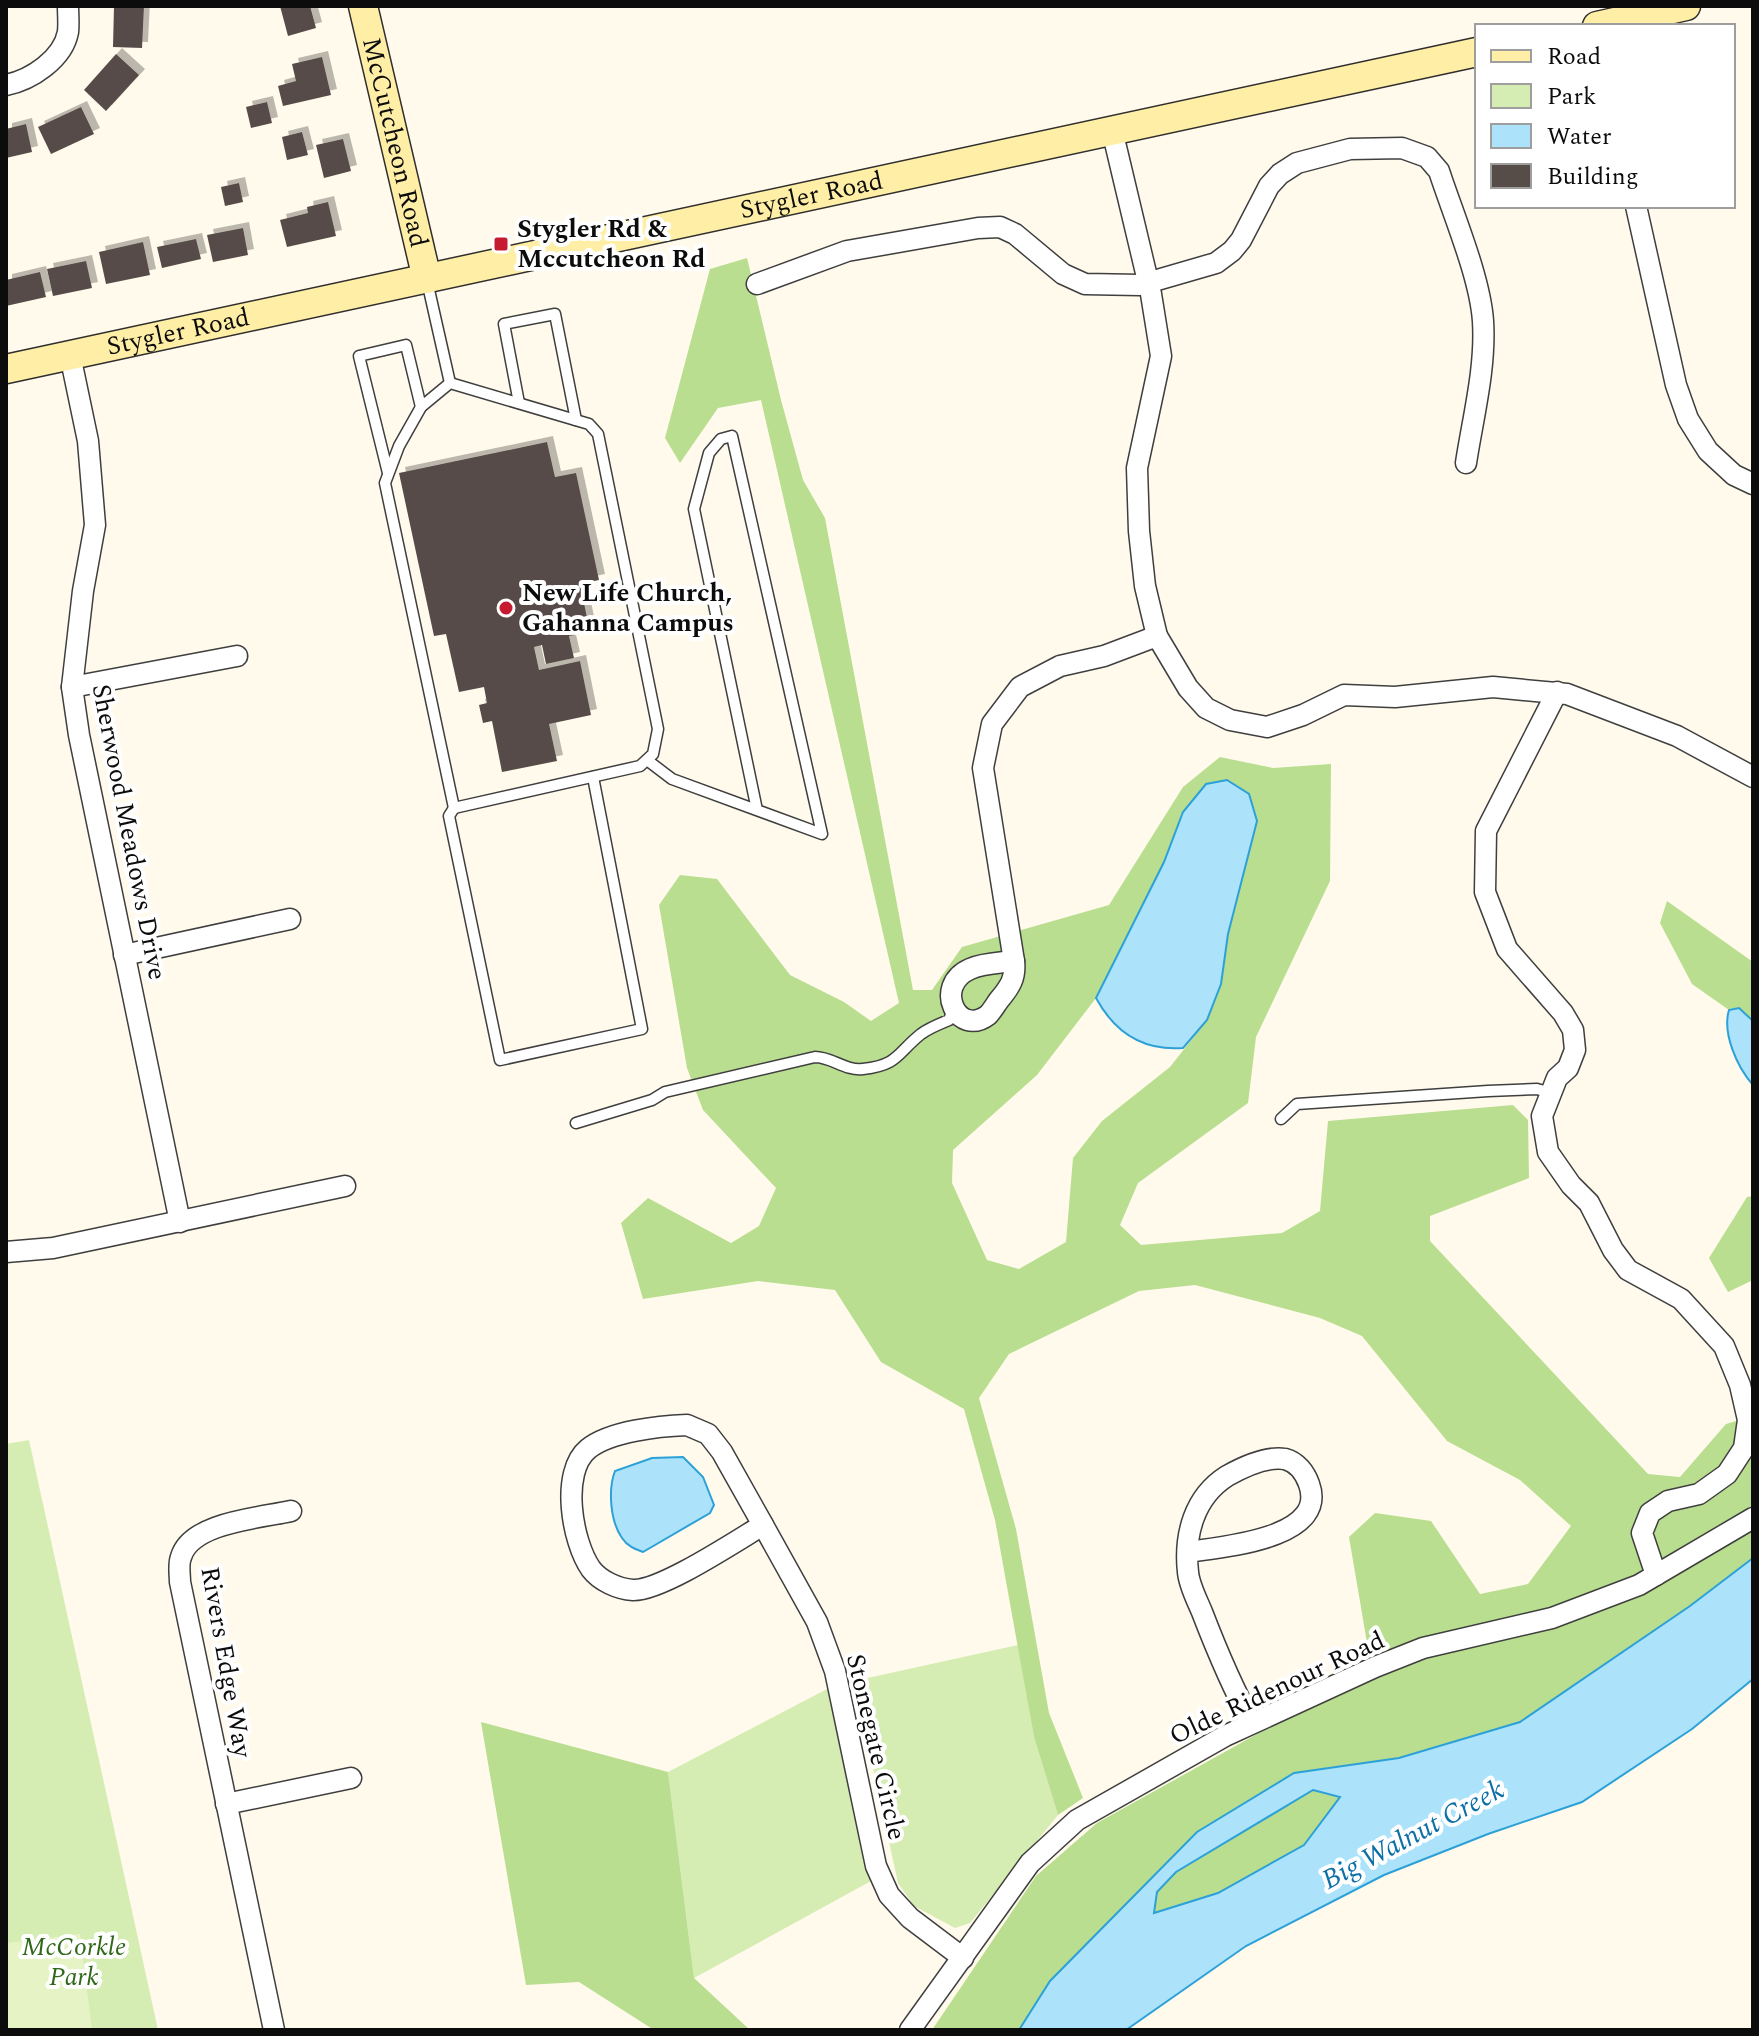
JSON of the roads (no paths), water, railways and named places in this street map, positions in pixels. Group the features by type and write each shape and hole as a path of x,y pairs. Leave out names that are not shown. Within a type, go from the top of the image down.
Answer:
{"main road":[{"name":"McCutcheon Road","path":"363,6 427,279"},
{"path":"1606,24 1686,6"},
{"name":"Stygler Road","path":"6,369 1475,52"}],"street":[{"path":"6,85 38,72 55,57 68,35 68,6"},
{"path":"1112,130 1148,283 1161,356 1137,468 1145,586 1157,636 1188,688 1206,708 1230,720 1267,727 1303,715 1344,695 1395,697 1493,687 1557,692 1630,716 1677,736 1753,777"},
{"path":"757,284 847,251 978,228 1000,227 1015,234 1063,274 1085,284 1140,285 1216,263 1232,251 1269,186 1297,163 1350,149 1402,148 1427,157 1439,171 1475,282 1483,319 1482,358 1466,463"},
{"path":"1636,208 1676,385 1688,419 1708,451 1734,475 1753,484"},
{"name":"Sherwood Meadows Drive","path":"70,355 88,441 95,525 83,591 72,687 79,735 180,1222"},
{"path":"1014,961 969,969 954,983 950,996 953,1009 962,1018 975,1020 988,1015 1011,985 1015,973 1014,961 983,768 992,724 1020,687 1060,666 1104,656 1157,636"},
{"path":"72,687 237,656"},
{"path":"1557,692 1486,831 1485,892 1507,949 1563,1013 1573,1030 1575,1050 1568,1068 1557,1078 1542,1116 1548,1152 1571,1185 1589,1203 1613,1250 1628,1270 1681,1299 1724,1346 1740,1385 1748,1420 1744,1448 1727,1474 1699,1494 1668,1501 1650,1513 1642,1533 1656,1575"},
{"path":"124,955 290,919"},
{"path":"6,1252 53,1248 345,1186"},
{"name":"Stonegate Circle","path":"763,1525 658,1584 635,1590 611,1585 592,1570 581,1549 570,1500 572,1472 587,1449 611,1437 665,1426 687,1425 708,1434 722,1452 763,1525 817,1622 835,1671 876,1866 889,1895 910,1918 963,1958"},
{"path":"1188,1552 1267,1538 1286,1530 1309,1510 1311,1491 1305,1475 1289,1460 1255,1463 1229,1475 1207,1493 1192,1516 1188,1552 1188,1574 1229,1681 1252,1723"},
{"name":"Rivers Edge Way","path":"274,2030 180,1582 181,1557 193,1538 214,1528 291,1511"},
{"name":"Olde Ridenour Road","path":"910,2030 1030,1863 1077,1820 1252,1723 1375,1667 1423,1648 1552,1618 1639,1585 1753,1518"},
{"path":"226,1804 351,1778"}],"lane":[{"path":"427,279 450,383"},
{"path":"519,403 504,324 555,314 576,420"},
{"path":"388,473 359,356 406,345 421,407"},
{"path":"450,383 589,424 598,434 658,729 653,754 640,766 454,808"},
{"path":"450,383 421,407 399,446 385,483 454,808 449,816 500,1060 642,1029 593,777"},
{"path":"647,760 672,779 822,834 732,436 721,439 709,453 694,509 757,810"},
{"path":"576,1123 652,1100 665,1092 815,1057 826,1057 844,1067 860,1070 885,1065 899,1057 929,1028 949,1020 953,1009"},
{"path":"1281,1119 1297,1104 1488,1091 1537,1089 1551,1093"}],"water":[{"path":"1227,780 1249,794 1257,821 1228,934 1221,984 1207,1020 1183,1048 1143,1043 1112,1021 1096,998 1164,862 1183,812 1206,784"},
{"path":"1739,1008 1753,1021 1753,1085 1729,1039 1729,1010"},
{"path":"683,1457 703,1477 714,1505 710,1513 643,1552 631,1547 618,1531 611,1505 615,1471 652,1458"},
{"name":"Big Walnut Creek","path":"1753,1558 1753,1679 1692,1729 1582,1802 1488,1834 1384,1875 1246,1946 1126,2030 1019,2030 1050,1981 1197,1832 1294,1773 1399,1758 1520,1722 1690,1606","holes":["1313,1790 1340,1797 1304,1845 1218,1893 1154,1913 1157,1892 1176,1872"]}],"place":[{"name":"Stygler Rd & Mccutcheon Rd","path":"501,244"},
{"name":"New Life Church, Gahanna Campus","path":"506,608"}],"park label":[{"name":"McCorkle Park","path":"74,1962"}]}
